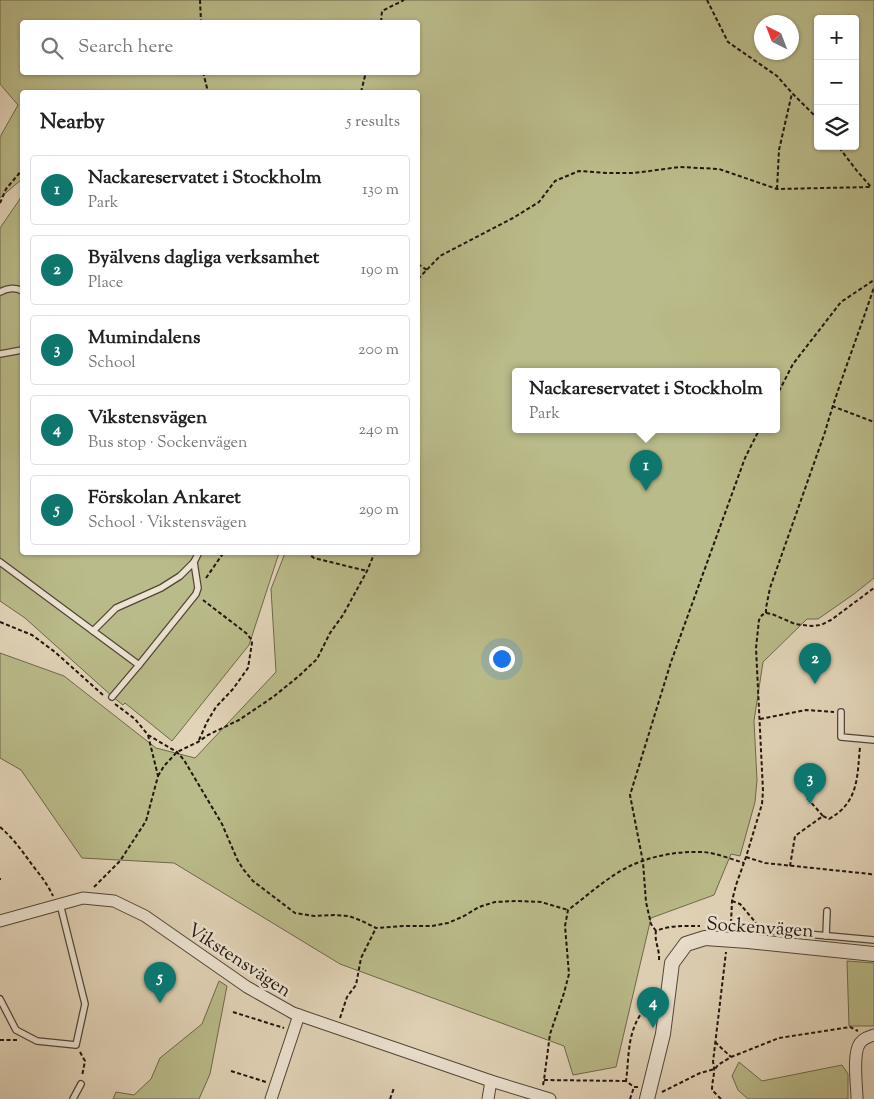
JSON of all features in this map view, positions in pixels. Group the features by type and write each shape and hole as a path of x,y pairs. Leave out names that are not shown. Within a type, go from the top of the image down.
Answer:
{"street":[{"name":"Vikstensvägen","path":"0,921 83,898 114,901 145,916 247,987 293,1013 492,1081 545,1097"},
{"name":"Sockenvägen","path":"647,1099 663,1034 672,963 686,944 705,938 874,954"},
{"path":"271,1099 299,1015"},
{"path":"857,1099 857,1048 860,1042 870,1036"},
{"path":"488,1099 492,1081"}],"lane":[{"path":"0,292 6,288 20,289"},
{"path":"0,354 20,350"},
{"path":"92,631 116,608 161,588 180,576 194,562 198,555"},
{"path":"0,562 139,665"},
{"path":"111,699 196,594 198,588 194,562"},
{"path":"841,712 841,737 874,740"},
{"path":"0,1000 16,1030 37,1041 76,1045 86,1004 60,904"},
{"path":"826,936 827,911"},
{"path":"748,941 761,930 874,940"},
{"path":"73,1099 81,1084"}],"path":[{"path":"200,0 201,20"},
{"path":"381,20 382,11 404,0"},
{"path":"707,0 728,42 777,76 814,115"},
{"path":"204,75 208,90"},
{"path":"362,90 365,75"},
{"path":"777,189 779,150 792,93"},
{"path":"841,150 857,172 873,187"},
{"path":"420,277 440,256 540,202 555,181 580,171 634,173 680,167 719,169 777,189 873,187"},
{"path":"0,203 6,190 20,172"},
{"path":"420,265 427,270"},
{"path":"780,389 793,364 841,302 874,280"},
{"path":"766,613 770,588 874,287"},
{"path":"832,406 874,422"},
{"path":"659,962 660,953 655,938 656,931 651,924 646,902 643,862 630,795 670,662 745,458 758,433"},
{"path":"198,588 222,555"},
{"path":"310,555 314,558 367,571"},
{"path":"83,898 120,861 146,821 158,776 164,766 177,752 239,720 273,697 317,659 330,633 343,615 374,555"},
{"path":"731,923 732,902 762,804 756,648 758,620 766,613 795,624 821,625 832,620 874,588"},
{"path":"196,594 246,633 251,639 252,644 248,668 216,707 198,742"},
{"path":"0,622 32,635 55,652 103,694"},
{"path":"111,699 135,719 148,735 177,752 184,760 222,824 243,869 253,881 295,913 314,916 349,916 376,928 432,926 448,923 479,907 495,902 541,902 568,910"},
{"path":"760,719 806,710 841,712"},
{"path":"148,735 158,776"},
{"path":"807,798 823,816 829,819 848,804 856,786 861,738"},
{"path":"790,866 795,836 823,816"},
{"path":"0,827 8,833 50,888"},
{"path":"545,1097 544,1080 550,1034 560,1008 569,974 565,926 568,910 613,876 628,867 654,857 704,852 744,862"},
{"path":"746,857 765,863 874,875"},
{"path":"732,902 740,904 756,923"},
{"path":"751,926 756,923 762,923"},
{"path":"656,931 663,928 680,926 704,926"},
{"path":"336,1028 347,997 356,985 361,958 376,928"},
{"path":"715,1069 713,1062 726,951"},
{"path":"626,1082 632,1034 638,1018 654,996 656,987"},
{"path":"233,1012 294,1031"},
{"path":"721,1099 712,1090 715,1069 731,1057 779,1038 850,1027 870,1036"},
{"path":"715,1042 731,1057"},
{"path":"76,1045 85,1061 81,1084"},
{"path":"662,1092 700,1073 715,1069"},
{"path":"231,1071 275,1085"},
{"path":"544,1080 626,1082 634,1086 630,1099"},
{"path":"390,1099 394,1088"}],"green space":[{"path":"0,0 874,0 874,578 818,619 807,619 763,662 754,721 757,780 755,802 740,856 731,854 714,895 651,918 616,1067 573,1075 564,1046 340,964 174,863 82,858 21,770 0,758 0,653 64,676 156,748 195,758 276,672 271,589 284,555 420,555 420,90 20,90 20,181 0,198 0,137 18,105 0,84"},
{"path":"20,199 20,555 278,555 249,645 172,741 125,703 123,705 113,697 25,618 0,601 0,228"},
{"path":"847,961 874,963 874,1026 849,1026"},
{"path":"219,981 227,986 210,1074 199,1099 113,1099 116,1092 134,1095 151,1079 160,1058 202,1024"},
{"path":"739,1062 762,1081 842,1065 848,1074 848,1099 748,1099 738,1090 732,1076"}],"place":[{"name":"Nackareservatet i Stockholm","path":"646,491"},
{"name":"Byälvens dagliga verksamhet","path":"815,684"},
{"name":"Mumindalens","path":"810,804"},
{"name":"Förskolan Ankaret","path":"160,1003"},
{"name":"Vikstensvägen","path":"653,1028"}]}
